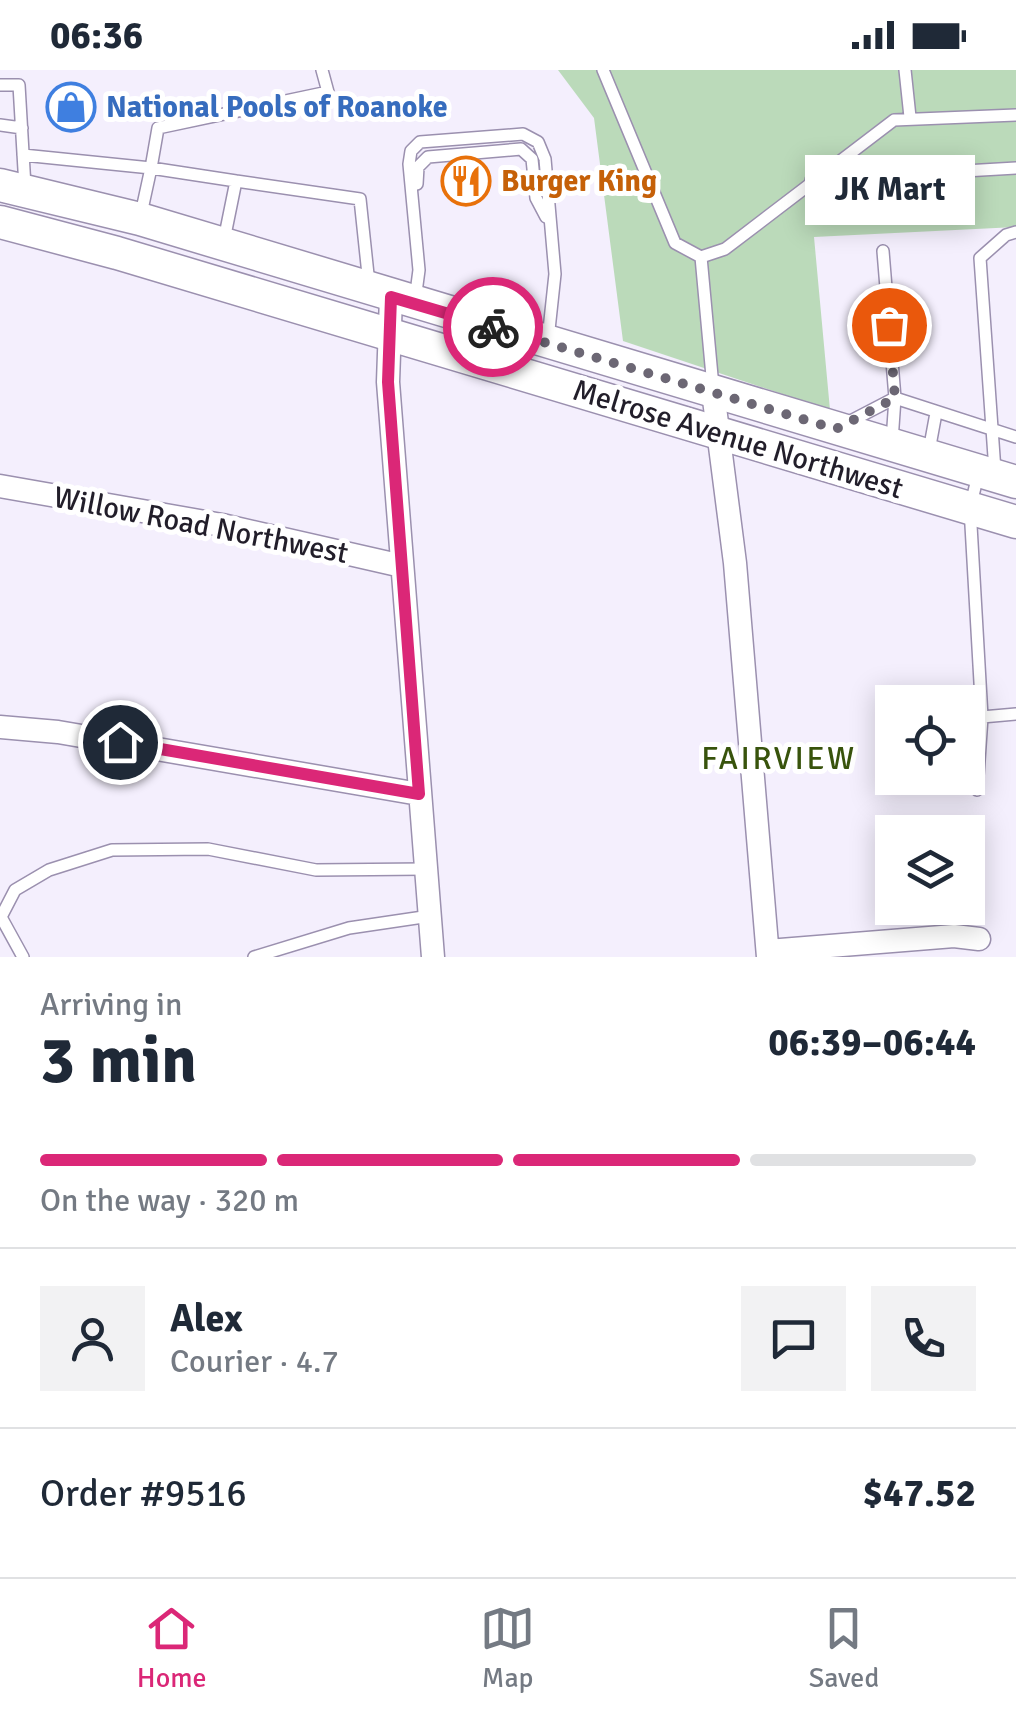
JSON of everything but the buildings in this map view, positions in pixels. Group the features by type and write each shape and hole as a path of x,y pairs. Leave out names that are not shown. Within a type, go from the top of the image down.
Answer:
{"main road":[{"name":"Melrose Avenue Northwest","path":"13,188 140,219 997,476"},
{"name":"Melrose Avenue Northwest","path":"0,222 1016,522"}],"street":[{"path":"392,297 388,334 402,566 433,957"},
{"path":"713,392 768,954 954,936 979,940"},
{"name":"Willow Road Northwest","path":"0,486 222,525 402,566"},
{"path":"0,727 94,738 419,794"}],"lane":[{"path":"140,219 158,128 328,92 322,70"},
{"path":"603,70 675,243 702,257 725,249 894,120 1016,115"},
{"path":"906,70 910,117"},
{"path":"0,86 19,85 23,155 13,188"},
{"path":"0,125 22,128"},
{"path":"23,155 150,168 360,200 392,297 419,270 408,164 411,151 420,142 523,134 538,142 545,159 555,274 548,344"},
{"path":"811,180 1016,168"},
{"path":"223,244 236,180"},
{"path":"980,685 970,508 997,476 980,258 1006,235 1016,232"},
{"path":"883,251 895,398 892,445"},
{"path":"702,257 713,392"},
{"path":"836,429 895,398 1016,437"},
{"path":"929,456 936,414"},
{"path":"985,717 1016,714"},
{"path":"23,957 1,917 15,890 50,870 112,850 208,849 330,871 426,869"},
{"path":"254,957 350,928 430,916"}],"green space":[{"path":"558,70 1016,70 1016,227 814,237 830,410 623,341 594,118"}],"way so far":[{"path":"493,327 836,429 895,398 889,325"}],"place":[{"name":"National Pools of Roanoke","path":"71,107"},
{"name":"Burger King","path":"466,181"},
{"name":"JK Mart","path":"889,325"}],"district":[{"name":"FAIRVIEW","path":"779,758"}],"route":[{"path":"120,742 419,794 388,382 391,297 493,327"}]}
